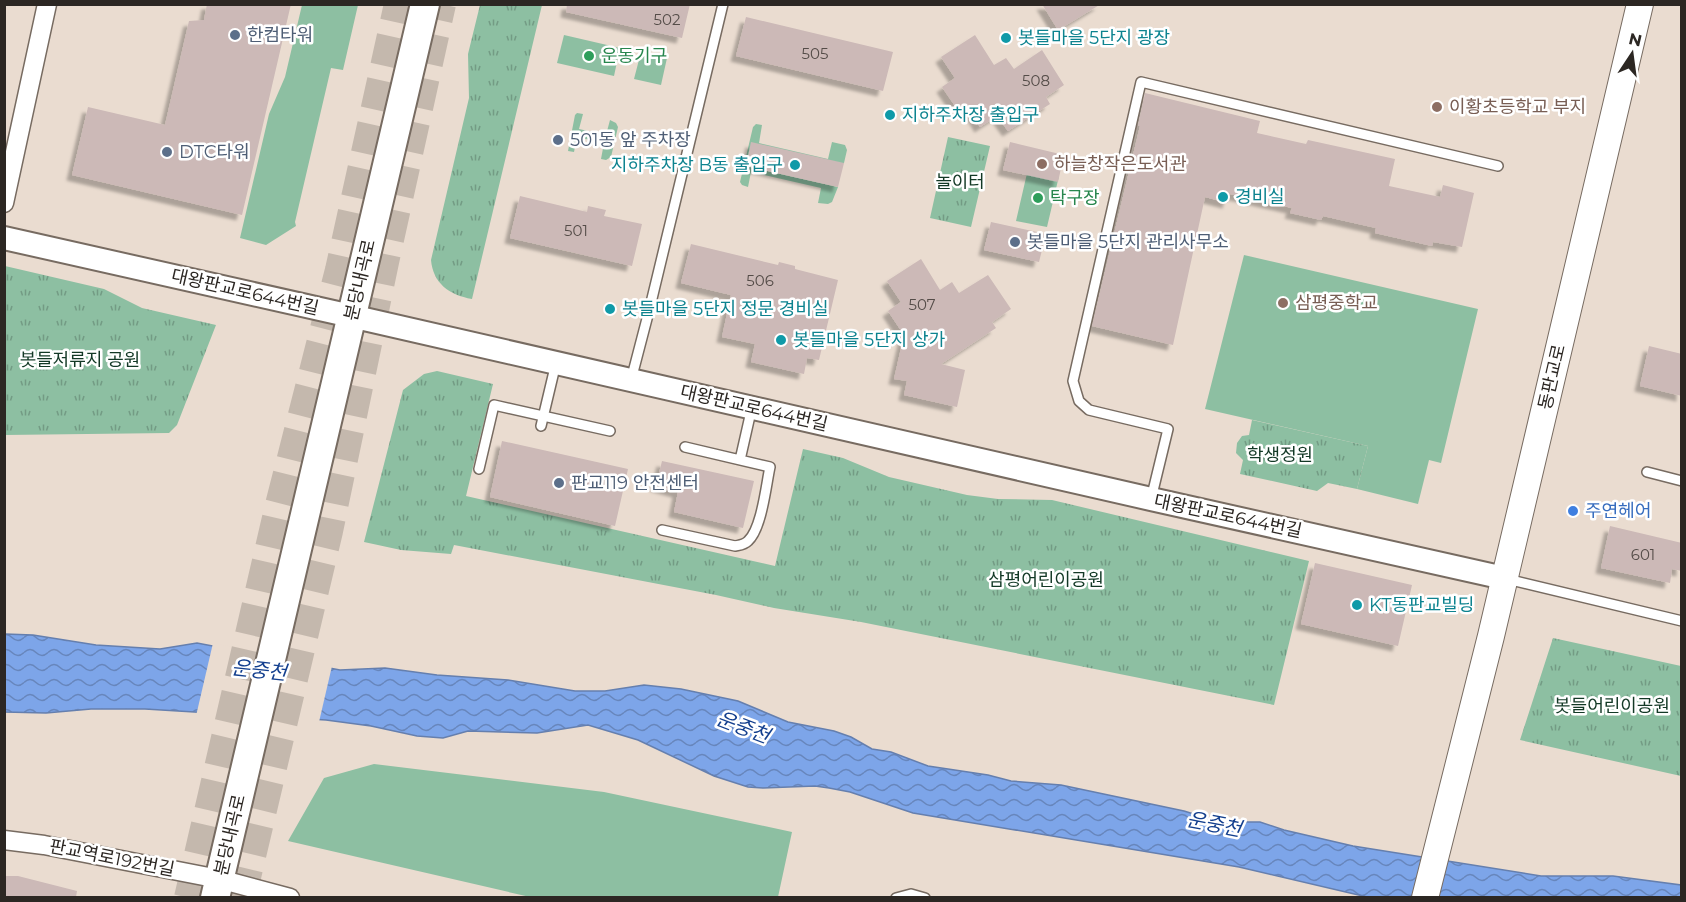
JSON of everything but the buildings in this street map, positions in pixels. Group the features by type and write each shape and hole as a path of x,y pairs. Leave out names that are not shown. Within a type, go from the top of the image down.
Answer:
{"main road":[{"name":"분당내곡로","path":"217,888 425,4"},
{"name":"동판교로","path":"1425,897 1464,749 1640,4"}],"street":[{"path":"4,203 47,4"},
{"name":"대왕판교로644번길","path":"4,238 752,407 1151,500 1504,578"},
{"name":"판교역로192번길","path":"4,840 44,845 217,888 290,897"}],"lane":[{"path":"630,380 649,311 723,4"},
{"path":"1151,500 1168,429 1089,410 1079,401 1073,381 1141,82 1498,166"},
{"path":"542,421 556,363"},
{"path":"479,469 494,405 542,421 610,431"},
{"path":"740,460 752,407"},
{"path":"662,530 728,545 746,543 755,529 770,466 685,447"},
{"path":"1647,472 1682,481"},
{"path":"1504,578 1682,621"},
{"path":"896,897 911,894 925,897"}],"green space":[{"path":"302,5 358,5 343,70 331,68 295,222 296,226 266,245 240,238 269,114 285,77"},
{"path":"480,5 542,5 472,299 444,287 435,275 431,260 469,98 468,54"},
{"name":"운동기구","path":"564,35 620,48 614,76 557,63"},
{"name":"운동기구","path":"641,52 667,58 661,85 634,79"},
{"path":"577,113 583,114 579,129 606,135 610,120 616,123 618,127 611,157 606,160 601,159 604,143 577,137 574,152 568,151"},
{"path":"756,124 762,125 759,143 828,159 832,142 845,145 847,150 844,163 746,166 838,187 832,202 818,203 821,188 751,172 748,187 742,185 740,182 753,127"},
{"name":"놀이터","path":"948,137 990,146 971,227 930,218"},
{"name":"탁구장","path":"1028,169 1059,176 1047,227 1016,221"},
{"path":"1244,255 1478,309 1441,463 1429,460 1418,504 1357,489 1368,446 1205,409"},
{"name":"봇들저류지 공원","path":"5,266 104,289 142,308 216,325 177,425 169,433 5,435"},
{"name":"삼평어린이공원","path":"437,371 493,384 466,496 775,566 803,449 843,458 889,477 967,495 998,499 1052,500 1309,561 1274,705 861,622 774,608 454,545 451,554 401,550 364,542 403,390 424,374"},
{"name":"학생정원","path":"1252,420 1368,446 1357,489 1328,483 1317,491 1240,474 1243,460 1236,453 1237,443 1242,436 1249,435"},
{"name":"봇들어린이공원","path":"1553,638 1681,666 1681,776 1520,740"},
{"path":"374,764 604,792 792,832 778,897 530,897 288,841 324,778"}],"water":[{"name":"운중천","path":"5,634 33,635 96,645 160,649 197,643 340,670 385,668 437,675 508,680 575,691 605,691 644,685 681,689 738,701 788,722 834,731 851,737 872,749 891,752 928,766 988,775 1011,781 1061,785 1184,811 1210,819 1227,822 1260,822 1353,846 1541,876 1613,876 1681,885 1681,897 1367,897 1239,867 913,813 850,792 829,788 815,786 748,787 714,776 638,740 588,725 537,733 468,731 443,738 417,736 371,726 326,720 145,709 91,709 46,713 5,712"}],"pier":[{"path":"213,643 332,666 319,722 196,716"}],"tunnel":[{"path":"189,898 280,505 340,270 399,4"},
{"path":"241,898 328,531 441,4"}],"place":[{"name":"한컴타워","path":"235,35"},
{"name":"봇들마을 5단지 광장","path":"1006,38"},
{"name":"운동기구","path":"589,56"},
{"name":"이황초등학교 부지","path":"1437,107"},
{"name":"지하주차장 출입구","path":"890,115"},
{"name":"501동 앞 주차장","path":"558,140"},
{"name":"DTC타워","path":"167,152"},
{"name":"하늘창작은도서관","path":"1042,164"},
{"name":"지하주차장 B동 출입구","path":"795,165"},
{"name":"경비실","path":"1223,197"},
{"name":"탁구장","path":"1038,198"},
{"name":"봇들마을 5단지 관리사무소","path":"1015,242"},
{"name":"삼평중학교","path":"1283,303"},
{"name":"봇들마을 5단지 정문 경비실","path":"610,309"},
{"name":"봇들마을 5단지 상가","path":"781,340"},
{"name":"판교119 안전센터","path":"559,483"},
{"name":"주연헤어","path":"1573,511"},
{"name":"KT동판교빌딩","path":"1357,605"}]}
